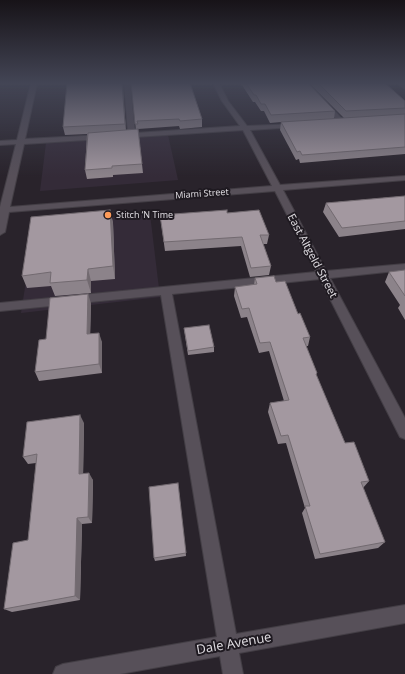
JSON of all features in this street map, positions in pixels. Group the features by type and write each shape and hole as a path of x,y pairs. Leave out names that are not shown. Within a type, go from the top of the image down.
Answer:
{"street":[{"path":"0,232 3,210 27,114"},
{"path":"130,114 132,135"},
{"name":"East Altgeld Street","path":"234,114 251,138 321,275 405,432"},
{"path":"332,114 338,122 350,121"},
{"path":"116,136 304,124"},
{"path":"0,144 108,137"},
{"name":"Miami Street","path":"3,210 405,178"},
{"path":"0,307 405,267"},
{"path":"166,290 233,674"},
{"name":"Dale Avenue","path":"63,674 405,614"}],"shaded area":[{"path":"168,135 178,180 40,191 46,143"},
{"path":"150,214 160,297 21,313 35,224"}],"building":[{"path":"64,114 124,114 125,124 63,127"},
{"path":"134,114 200,114 202,119 180,121 179,119 137,121 138,124 135,124"},
{"path":"405,114 405,147 302,155 300,151 297,152 281,122"},
{"path":"138,129 142,164 85,170 88,133"},
{"path":"405,196 405,221 342,228 326,203"},
{"path":"110,210 113,266 88,269 87,280 50,283 51,272 22,276 31,217"},
{"path":"227,210 227,213 259,210 269,235 260,235 271,266 251,268 242,237 164,242 160,215"},
{"path":"405,270 405,296 389,272"},
{"path":"274,276 276,282 285,281 298,314 300,313 310,337 303,338 317,373 316,374 345,443 354,442 369,481 361,482 385,542 320,554 305,506 310,506 288,435 281,436 270,403 289,400 270,342 260,343 249,308 242,309 235,287 257,284 255,278"},
{"path":"88,294 87,334 99,333 99,364 35,372 39,340 46,339 50,298"},
{"path":"209,325 214,347 188,351 184,328"},
{"path":"80,415 79,474 89,473 88,517 77,518 75,596 4,609 13,543 28,540 37,454 23,457 27,422"},
{"path":"178,483 186,553 154,558 149,487"}],"place":[{"name":"Stitch ‘N Time","path":"108,215"}]}
